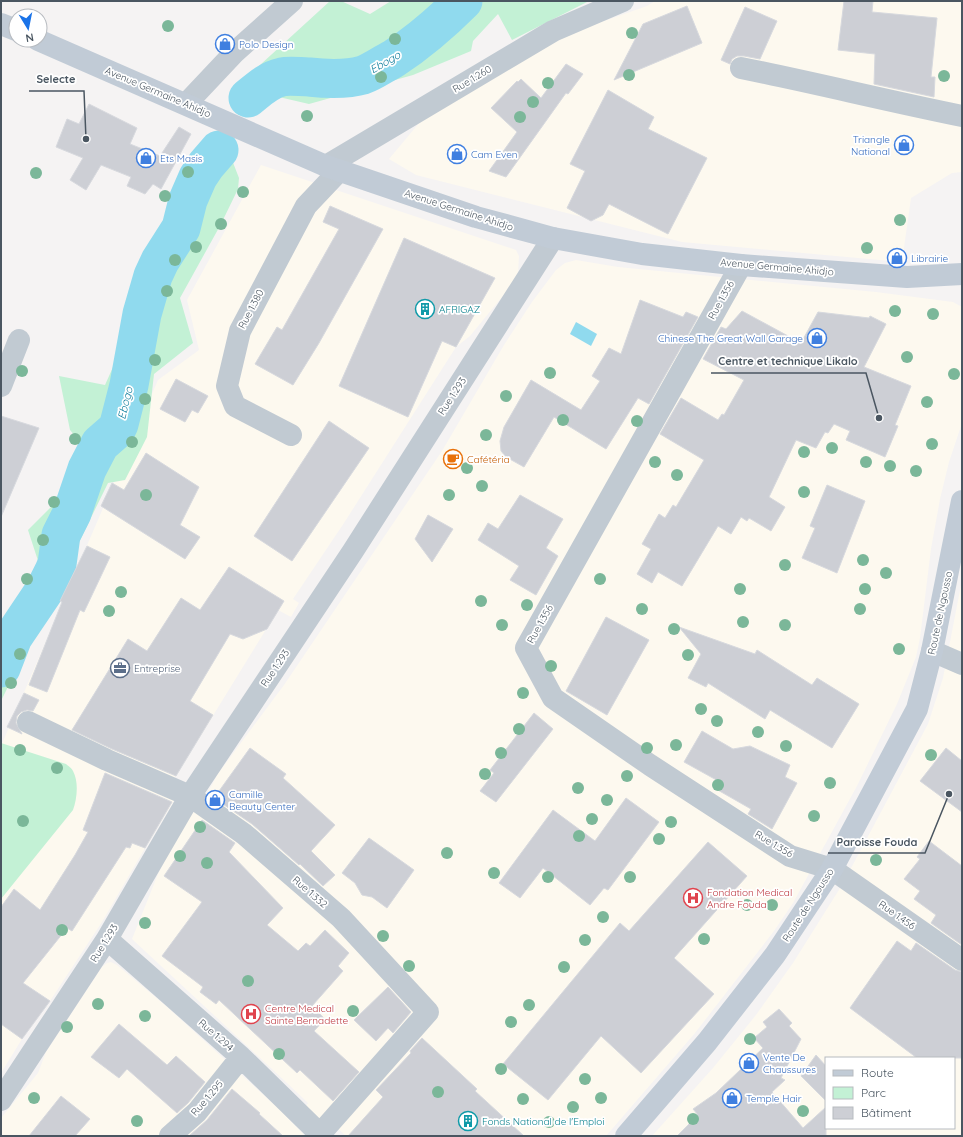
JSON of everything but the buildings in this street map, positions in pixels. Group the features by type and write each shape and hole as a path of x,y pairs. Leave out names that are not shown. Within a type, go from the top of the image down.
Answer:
{"main road":[{"name":"Avenue Germaine Ahidjo","path":"48,44 333,168 476,217 553,238 642,254 741,265 907,277 962,288"},
{"name":"Avenue Germaine Ahidjo","path":"907,277 962,274"},
{"name":"Route de Ngousso","path":"626,1136 707,1042 775,955 832,869 917,709 932,651 962,501"}],"street":[{"path":"186,104 235,52 292,1"},
{"name":"Rue 1.260","path":"333,168 553,31 623,1"},
{"path":"741,68 826,86 881,100 962,116"},
{"name":"Rue 1.380","path":"290,435 235,406 227,386 243,324 306,206 333,168"},
{"name":"Rue 1.293","path":"1,1100 107,939 190,796 353,551 553,238"},
{"name":"Rue 1.356","path":"741,265 526,648 553,698 650,765 790,856 832,869"},
{"path":"1,386 19,340"},
{"path":"932,651 962,664"},
{"name":"Rue 1.332","path":"28,722 106,760 190,796 244,834 341,918 428,1012 321,1135"},
{"name":"Rue 1.456","path":"832,869 962,960"},
{"name":"Rue 1.294","path":"107,939 241,1057 321,1135"},
{"name":"Rue 1.295","path":"170,1136 197,1112 241,1057"}],"shaded area":[{"path":"655,1 962,1 962,172 952,173 911,198 902,262 682,242 416,175 389,159 420,122 581,26 607,20 647,6"},
{"path":"261,165 516,250 519,256 518,274 511,286 470,336 456,347 344,523 293,599 299,603 291,617 278,610 174,779 175,799 102,922 50,1001 22,1039 1,1073 1,746 158,380 199,350 187,300"},
{"path":"576,260 618,267 876,292 953,302 962,307 962,423 949,462 940,499 931,549 920,638 916,657 897,704 857,786 793,903 774,931 695,1033 606,1136 346,1136 334,1125 329,1129 303,1110 308,1103 132,939 158,874 176,838 212,785 217,775 284,685 442,451 504,345 532,302 556,270 565,263"},
{"path":"962,580 962,1136 652,1136 713,1068 756,1015 793,963 842,885 928,724 943,678"},
{"path":"111,962 117,965 166,1006 278,1108 305,1136 1,1136 1,1118 38,1073 46,1052 102,967"}],"green space":[{"path":"330,1 341,1 370,14 391,1 589,1 512,40 498,14 473,41 471,51 413,75 309,104 236,87"},
{"path":"232,160 239,178 238,189 221,224 180,298 193,343 154,374 147,437 125,480 108,483 1,701 1,640 42,573 28,530 71,487 81,443 70,430 59,376 105,385 160,262 180,193"},
{"path":"1,743 66,764 72,769 75,775 77,790 73,810 1,899"}],"water":[{"path":"576,322 597,334 591,346 570,334"}],"waterway":[{"name":"Ebogo","path":"248,98 277,78 292,76 330,79 357,77 363,75 393,59 412,46 438,25 463,1"},
{"name":"Ebogo","path":"1,668 13,637 44,591 54,571 57,564 61,535 72,513 87,469 100,444 116,430 119,424 129,385 142,314 153,276 160,261 181,228 188,200 198,177 219,150"}],"place":[{"name":"Polo Design","path":"225,44"},
{"name":"Selecte","path":"86,139"},
{"name":"Triangle National","path":"904,145"},
{"name":"Cam Even","path":"457,154"},
{"name":"Ets Masis","path":"146,158"},
{"name":"Librairie","path":"897,258"},
{"name":"AFRIGAZ","path":"425,309"},
{"name":"Chinese The Great Wall Garage","path":"817,338"},
{"name":"Centre et technique Likalo","path":"879,418"},
{"name":"Cafétéria","path":"453,459"},
{"name":"Entreprise","path":"120,668"},
{"name":"Paroisse Fouda","path":"949,794"},
{"name":"Camille Beauty Center","path":"215,800"},
{"name":"Fondation Medical Andre Fouda","path":"693,898"},
{"name":"Centre Medical Sainte Bernadette","path":"251,1014"},
{"name":"Vente De Chaussures","path":"749,1063"},
{"name":"Temple Hair","path":"732,1098"},
{"name":"Fonds National de l'Emploi","path":"468,1121"}]}
